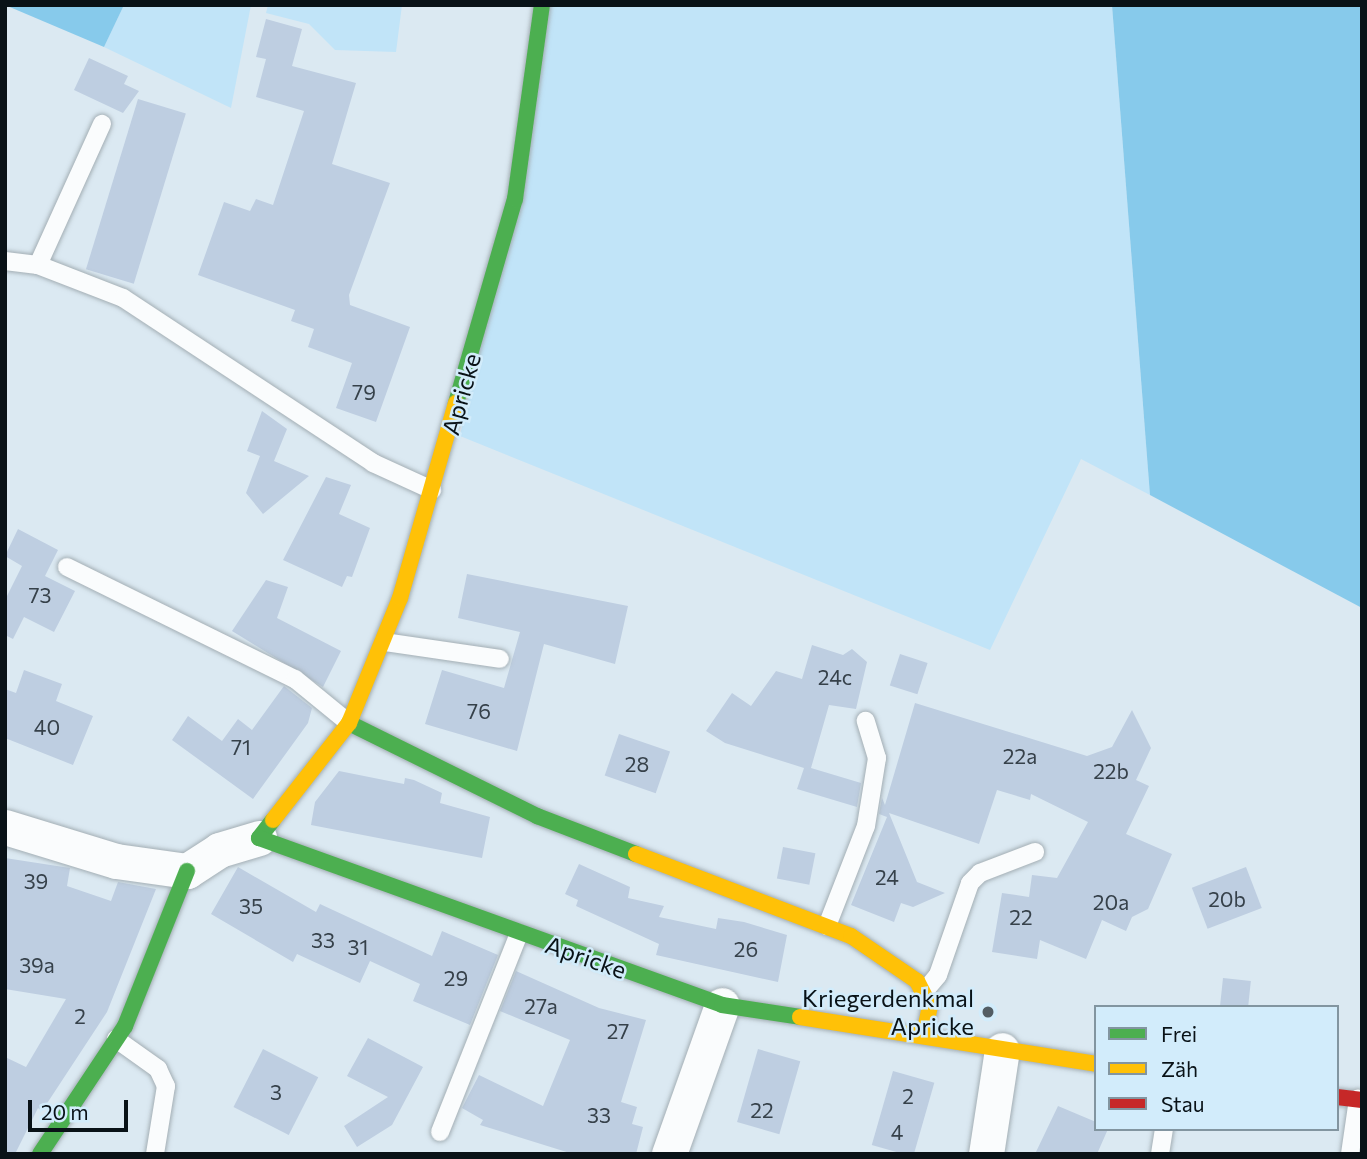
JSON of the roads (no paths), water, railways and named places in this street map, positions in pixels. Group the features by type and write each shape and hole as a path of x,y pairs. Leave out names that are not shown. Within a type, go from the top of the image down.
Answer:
{"street":[{"name":"Apricke","path":"542,5 525,138 512,211 432,490 384,642 349,723 259,838 722,1005 924,1035 1094,1065"},
{"path":"349,723 537,816 827,926 917,981 930,1006 924,1035"},
{"path":"5,827 116,861 187,871"},
{"path":"40,1154 116,1039 187,871 219,850 259,838"},
{"path":"669,1154 722,1005"},
{"path":"986,1154 1002,1050"},
{"path":"1339,1097 1360,1100"}],"lane":[{"path":"38,265 103,124"},
{"path":"5,261 38,265 123,298 373,463 432,490"},
{"path":"67,567 295,679 349,723"},
{"path":"384,642 398,648 500,659"},
{"path":"827,926 866,825 877,758 866,721"},
{"path":"923,993 938,975 970,883 990,868 1034,852"},
{"path":"440,1132 519,933"},
{"path":"116,1039 158,1069 166,1086 155,1154"},
{"path":"1350,1154 1360,1100"},
{"path":"1160,1154 1164,1131"}],"place":[{"name":"Kriegerdenkmal Apricke","path":"988,1012"}]}
